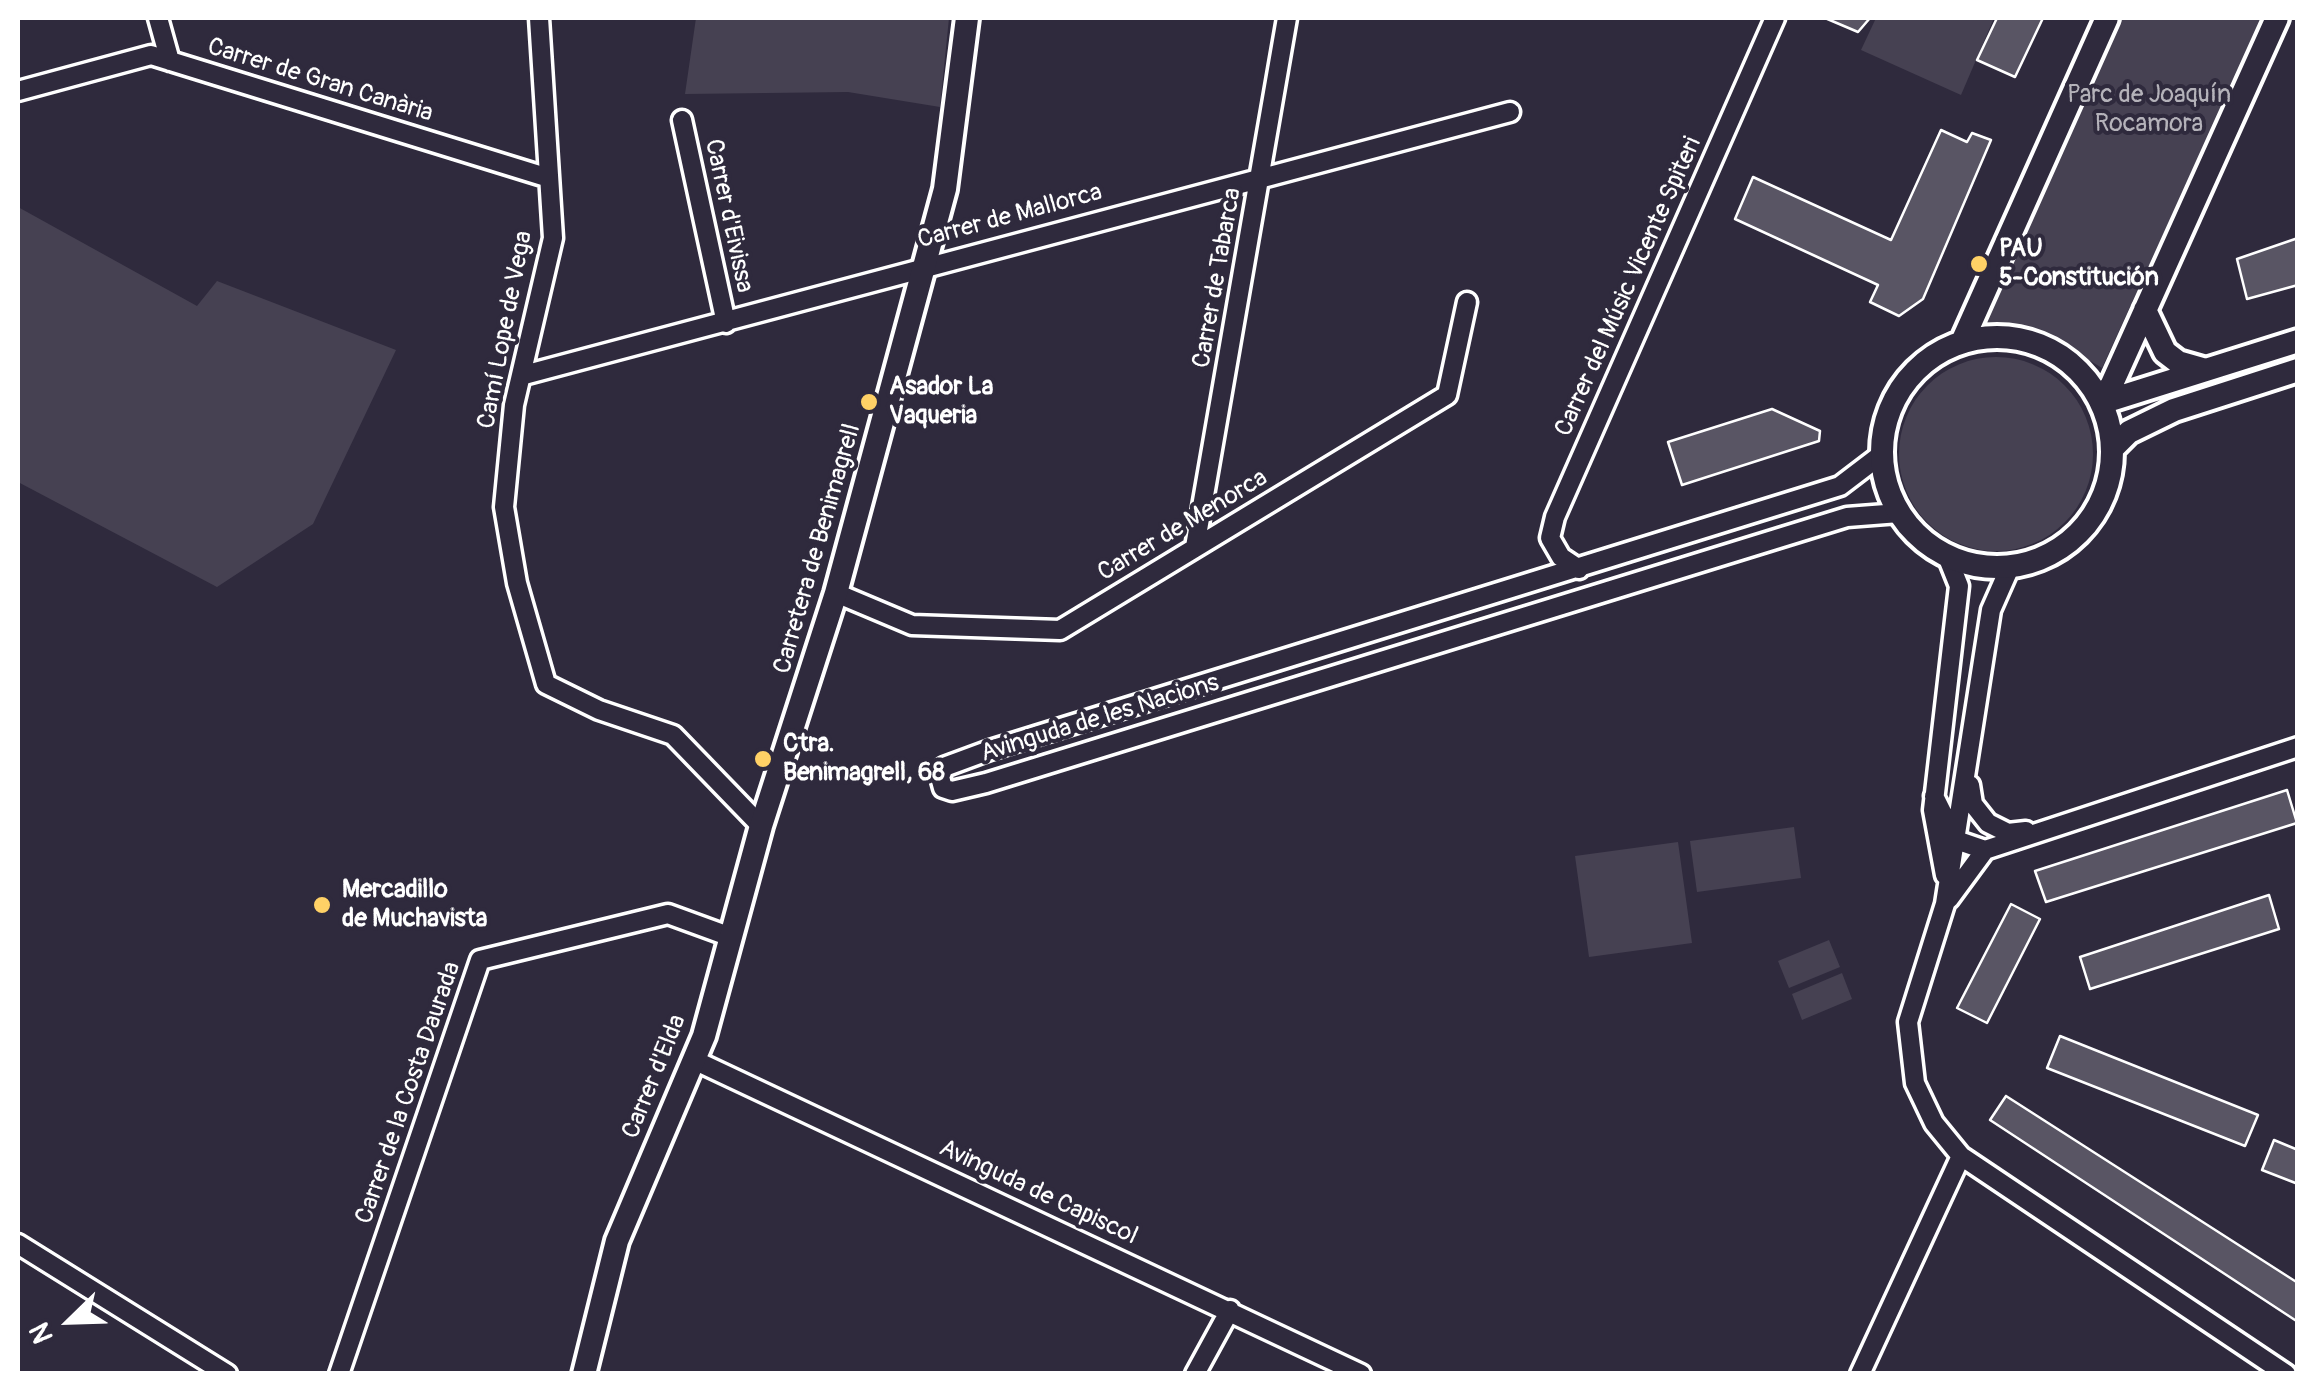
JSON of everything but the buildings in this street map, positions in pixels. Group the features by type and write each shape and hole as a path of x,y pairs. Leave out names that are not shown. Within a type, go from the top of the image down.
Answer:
{"street":[{"path":"158,18 170,61"},
{"name":"Camí Lope de Vega","path":"539,18 553,238 514,404 504,508 518,584 546,684 599,710 673,735 761,826"},
{"name":"Carretera de Benimagrell","path":"770,799 836,593 945,189 968,18"},
{"name":"Carrer de Tabarca","path":"1195,547 1287,18"},
{"name":"Carrer del Músic Vicente Spiteri","path":"1579,569 1561,557 1550,538 1556,517 1775,18"},
{"path":"1962,342 2107,18"},
{"path":"2100,401 2111,386 2277,18"},
{"name":"Carrer de Gran Canària","path":"18,90 151,55 549,178"},
{"name":"Carrer de Mallorca","path":"524,374 1510,112"},
{"name":"Carrer d'Eivissa","path":"682,120 726,323"},
{"name":"Carrer de Menorca","path":"836,593 912,626 1060,630 1447,394 1466,302"},
{"path":"2145,310 2165,352 2178,362 2206,370"},
{"path":"1994,336 2030,341 2066,359 2100,401 2112,448 2112,469 2101,503 2075,538 2045,557 2010,567 1970,564 1946,556 1915,533 1888,489 1882,454 1892,403 1916,370 1962,342 1994,336"},
{"path":"2100,401 2298,341"},
{"path":"2112,448 2129,432 2174,410 2298,370"},
{"name":"Avinguda de les Nacions","path":"1882,454 1840,486 990,750 944,767 940,777 944,788 952,791 986,783 1848,517 1900,513"},
{"path":"1945,904 1945,869 1933,803 1960,586 1946,556"},
{"path":"2010,567 1991,610 1945,904 1908,1022 1916,1083 1934,1123 1961,1156 2286,1374"},
{"path":"1945,904 1985,850 2298,747"},
{"path":"1967,770 1973,804 1988,823 2008,832 2037,830"},
{"name":"Carrer d'Elda","path":"584,1374 617,1242 694,1060 770,799"},
{"path":"1933,803 1956,840 1985,850"},
{"name":"Carrer de la Costa Daurada","path":"339,1374 480,960 668,914 731,938"},
{"name":"Avinguda de Capiscol","path":"694,1060 1361,1374"},
{"path":"1860,1374 1961,1156"},
{"path":"18,1244 227,1374"},
{"path":"1195,1374 1230,1310"}],"green space":[{"path":"696,18 949,18 940,107 848,92 685,94"},
{"path":"1876,18 1994,18 1961,95 1861,50"},
{"name":"Parc de Joaquín Rocamora","path":"2121,18 2262,18 2102,368 2061,343 2008,329 1982,328"},
{"path":"18,207 197,306 217,281 396,350 313,524 217,587 18,482"},
{"path":"1996,357 2033,364 2065,385 2086,417 2093,454 2086,491 2065,523 2033,544 1996,551 1959,544 1927,523 1906,491 1899,454 1906,417 1927,385 1959,364"},
{"path":"1794,827 1801,878 1697,892 1690,841"},
{"path":"1678,842 1692,943 1589,957 1575,856"},
{"path":"1829,940 1840,967 1789,988 1778,961"},
{"path":"1842,973 1852,999 1802,1020 1792,994"}],"place":[{"name":"PAU 5-Constitución","path":"1979,264"},
{"name":"Asador La Vaqueria","path":"869,402"},
{"name":"Ctra. Benimagrell, 68","path":"763,759"},
{"name":"Mercadillo de Muchavista","path":"322,905"}]}
